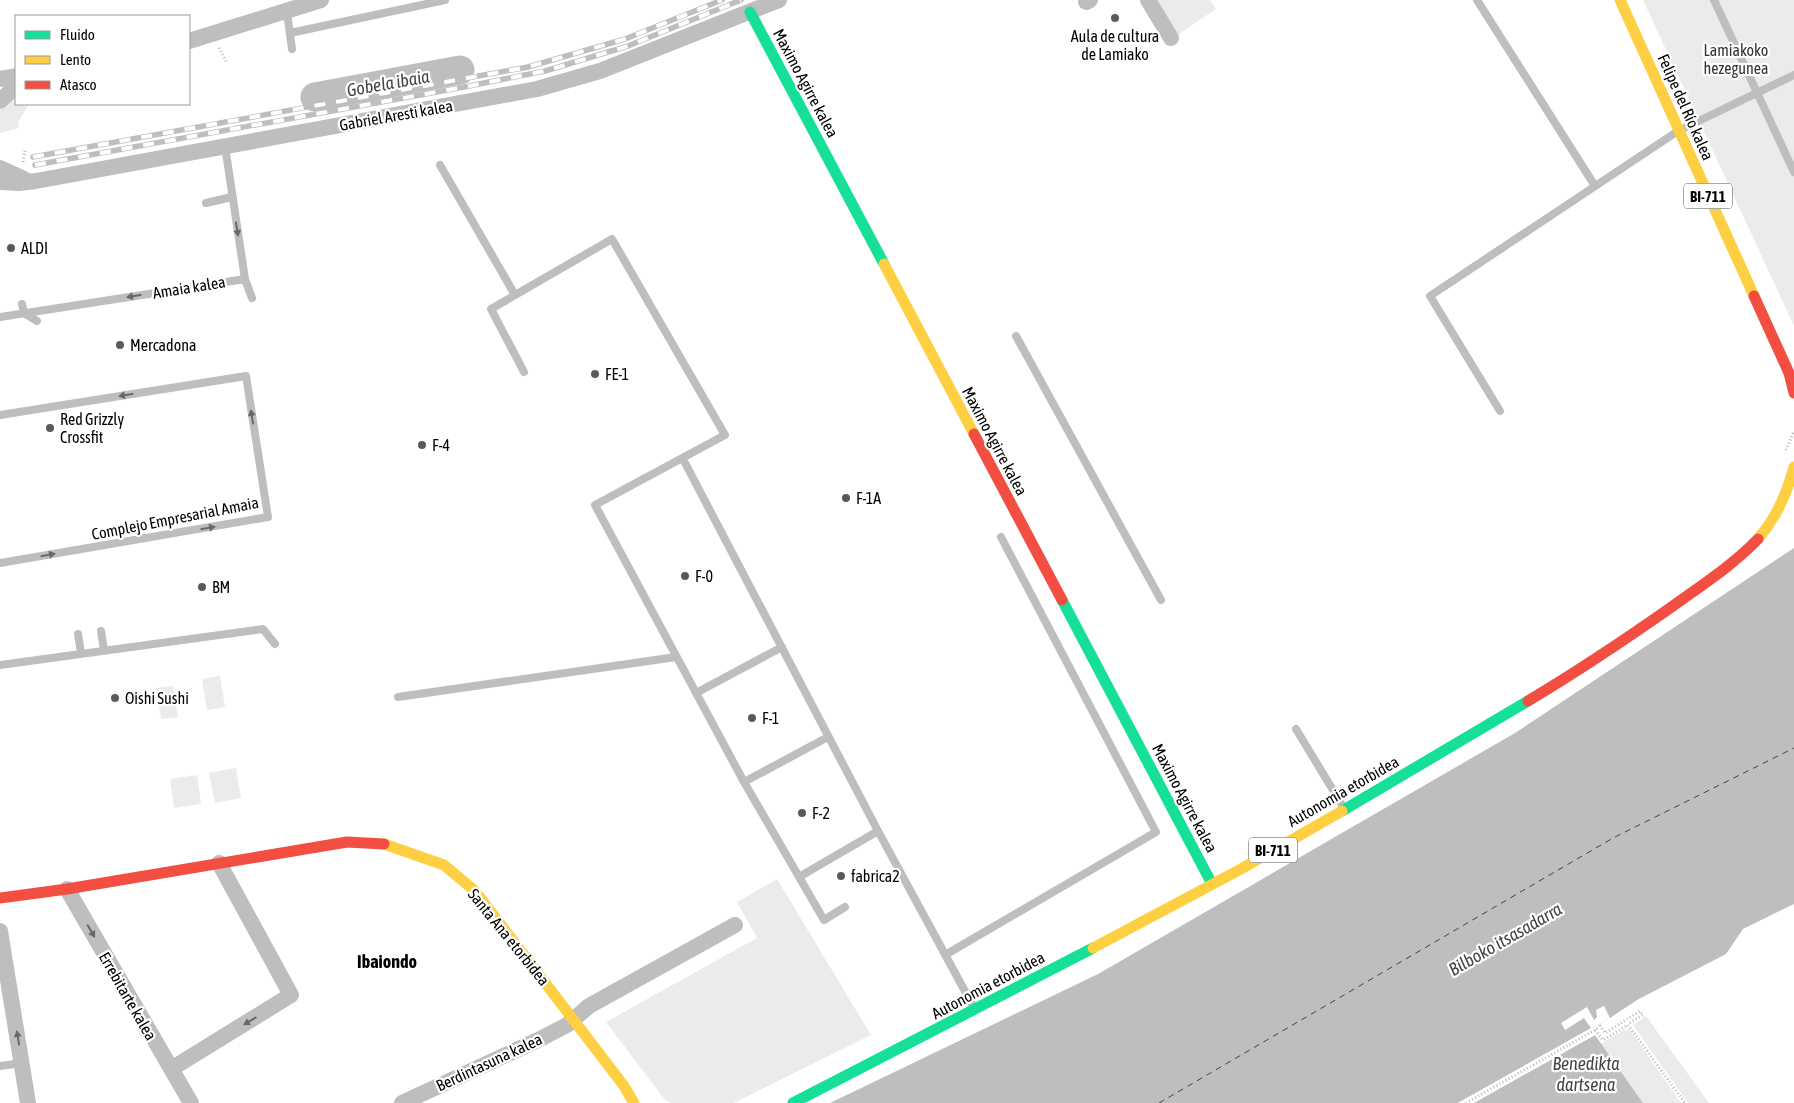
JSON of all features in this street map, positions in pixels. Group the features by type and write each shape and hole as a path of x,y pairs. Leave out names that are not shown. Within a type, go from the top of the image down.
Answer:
{"street":[{"path":"190,41 321,0"},
{"name":"Gabriel Aresti kalea","path":"0,182 20,183 36,181 537,89 600,71 779,0"},
{"path":"1148,0 1171,38"},
{"name":"Felipe del Río kalea","path":"1620,0 1778,348 1789,374 1794,393"},
{"name":"Maximo Agirre kalea","path":"750,12 1212,884"},
{"path":"0,79 15,76"},
{"path":"0,101 15,87"},
{"path":"0,168 24,180 36,181"},
{"name":"Autonomia etorbidea","path":"793,1103 976,1010 1212,884 1487,726 1634,634 1733,562 1758,539 1780,508 1794,467"},
{"name":"Santa Ana etorbidea","path":"0,898 348,842 380,843 410,852 444,865 475,891 574,1019 624,1086 634,1103"},
{"path":"171,1069 291,995 219,863"},
{"name":"Errebitarte kalea","path":"67,888 191,1103"},
{"name":"Berdintasuna kalea","path":"402,1103 567,1025 590,1006 735,925"},
{"path":"0,931 28,1103"}],"lane":[{"path":"290,33 445,0"},
{"path":"1477,0 1595,186"},
{"path":"1714,0 1794,172"},
{"path":"287,12 292,49"},
{"path":"1500,411 1430,296 1678,131 1794,75"},
{"name":"Amaia kalea","path":"0,317 245,278 226,146"},
{"path":"440,165 515,295"},
{"path":"206,203 232,198"},
{"path":"524,372 491,308 612,240 725,435 595,505 744,782 824,920 845,907"},
{"path":"245,278 252,298"},
{"path":"22,304 24,313 37,321"},
{"path":"1016,336 1161,600"},
{"name":"Complejo Empresarial Amaia","path":"0,415 246,376 268,517 0,563"},
{"path":"683,459 828,737 976,1010"},
{"path":"945,955 1156,832 1001,537"},
{"path":"0,665 263,629 275,644"},
{"path":"100,630 104,650"},
{"path":"78,634 81,654"},
{"path":"696,693 782,647"},
{"path":"398,697 676,657"},
{"path":"1296,729 1344,809"},
{"path":"744,782 828,737"},
{"path":"799,877 878,831"},
{"path":"0,1066 22,1063"}],"path":[{"path":"1787,446 1794,431"},
{"path":"1466,1103 1600,1026 1604,1033 1640,1011 1643,1015 1628,1024"},
{"path":"1595,1030 1603,1040 1628,1025 1685,1103"}],"green space":[{"path":"1152,0 1210,0 1216,9 1176,36"},
{"name":"Lamiakoko hezegunea","path":"1643,0 1794,0 1794,326"},
{"path":"15,94 15,105 28,105 18,122 19,128 0,133 0,110"},
{"path":"220,676 225,707 207,710 202,679"},
{"path":"173,686 178,717 161,719 156,688"},
{"path":"236,768 241,798 215,803 209,773"},
{"path":"197,775 201,804 174,808 170,779"},
{"path":"777,879 871,1035 734,1103 672,1103 665,1100 606,1022 757,938 737,902"},
{"path":"1646,1016 1709,1103 1688,1103 1633,1025"},
{"path":"1625,1029 1626,1031 1629,1029 1681,1103 1643,1103 1601,1044"}],"water":[{"name":"Bilboko itsasadarra","path":"1794,548 1794,904 1743,929 1726,954 1637,1000 1610,1018 1458,1103 830,1103 1098,974 1515,733"},
{"name":"Benedikta dartsena","path":"1595,1035 1643,1103 1474,1103"}],"pier":[{"path":"1604,1006 1610,1018 1592,1028 1592,1030 1463,1103 1458,1103 1591,1028 1584,1018 1565,1030 1561,1023 1587,1007 1594,1020 1597,1017 1596,1010"},
{"path":"1594,1033 1595,1035 1471,1103 1472,1101"}],"waterway":[{"name":"Gobela ibaia","path":"315,97 460,70"}],"ferry route":[{"path":"1159,1103 1613,838 1794,748"}],"railway":[{"path":"33,157 528,67 625,39 722,0"},
{"path":"35,165 545,71 628,46 741,0"}],"traffic: fast":[{"path":"750,12 884,264"},
{"path":"1062,600 1212,884"},
{"path":"1342,811 1528,701"},
{"path":"793,1103 1093,948"}],"traffic: slow":[{"path":"1620,0 1754,296"},
{"path":"884,264 974,434"},
{"path":"1758,539 1780,505 1794,467"},
{"path":"1093,948 1241,869 1342,811"},
{"path":"384,844 444,865 475,891 624,1086 634,1103"}],"traffic: jam":[{"path":"1754,296 1789,373 1794,393"},
{"path":"974,434 1062,600"},
{"path":"1528,701 1602,655 1673,606 1728,566 1758,539"},
{"path":"0,898 67,889 347,842 384,844"}],"place":[{"name":"Aula de cultura de Lamiako","path":"1115,18"},
{"name":"ALDI","path":"11,248"},
{"name":"Mercadona","path":"120,345"},
{"name":"FE-1","path":"595,374"},
{"name":"Red Grizzly Crossfit","path":"50,428"},
{"name":"F-4","path":"422,445"},
{"name":"F-1A","path":"846,498"},
{"name":"F-0","path":"685,576"},
{"name":"BM","path":"202,587"},
{"name":"Oishi Sushi","path":"115,698"},
{"name":"F-1","path":"752,718"},
{"name":"F-2","path":"802,813"},
{"name":"fabrica2","path":"841,876"}],"district":[{"name":"Ibaiondo","path":"387,961"}]}
